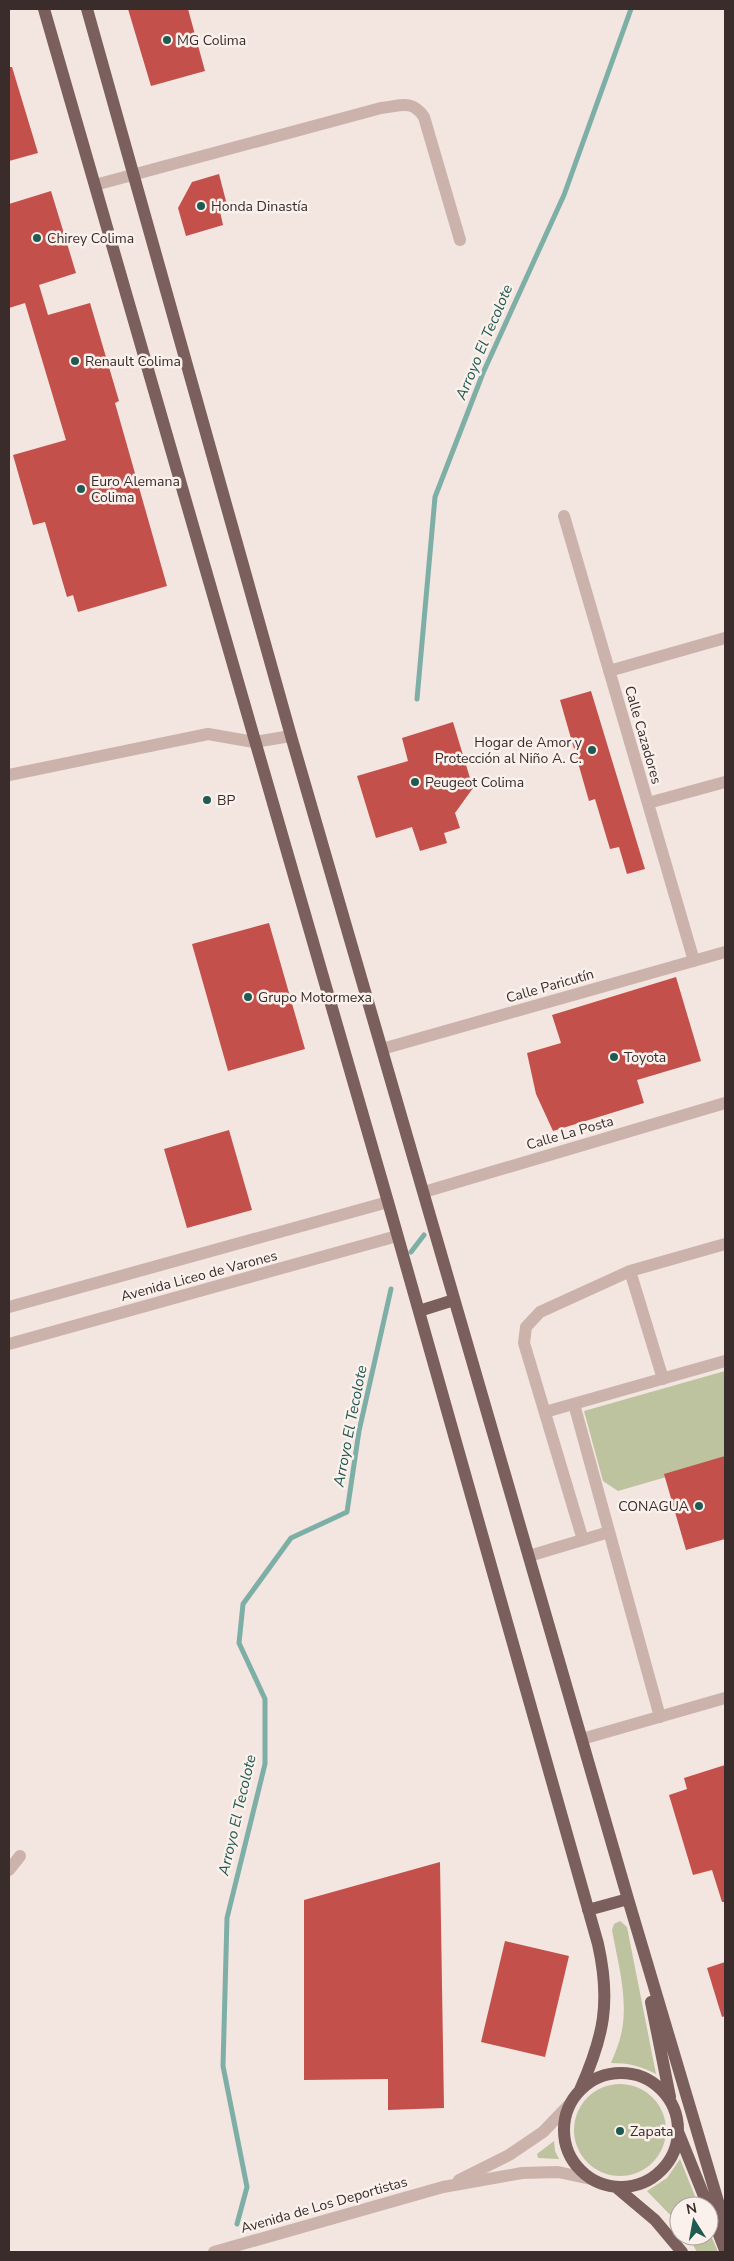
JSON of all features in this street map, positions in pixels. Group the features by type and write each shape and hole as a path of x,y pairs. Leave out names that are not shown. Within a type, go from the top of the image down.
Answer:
{"main road":[{"path":"44,9 398,1236 588,1910 604,1973 606,2002 603,2026 594,2059 580,2090 568,2106 564,2131 569,2155 578,2169 591,2180 617,2188 655,2220 682,2252"},
{"path":"87,9 291,736 628,1899 724,2217"},
{"path":"419,1311 454,1300"},
{"path":"588,1910 628,1899"},
{"path":"638,1932 670,2100 677,2116 679,2134 703,2196"},
{"path":"580,2090 594,2080 610,2074 628,2073 644,2078 659,2087 670,2100"},
{"path":"617,2188 635,2186 652,2179 666,2167 675,2151 679,2134"},
{"path":"719,2235 725,2250"}],"street":[{"path":"95,185 381,108 410,104 417,108 424,117 460,240"},
{"name":"Calle Cazadores","path":"564,516 694,961"},
{"path":"609,671 725,638"},
{"path":"9,775 208,734 254,742 291,736"},
{"path":"648,803 725,782"},
{"name":"Calle Paricutín","path":"382,1049 725,952"},
{"name":"Calle La Posta","path":"424,1192 725,1104"},
{"name":"Avenida Liceo de Varones","path":"9,1308 388,1202"},
{"name":"Avenida Liceo de Varones","path":"9,1344 398,1236"},
{"path":"582,1540 524,1343 526,1327 540,1312 630,1270 725,1244"},
{"path":"630,1270 663,1379"},
{"path":"545,1412 725,1361"},
{"path":"574,1404 660,1717"},
{"path":"529,1556 609,1532"},
{"path":"582,1740 725,1698"},
{"path":"9,1870 20,1856"},
{"path":"443,2187 509,2155 543,2132 568,2106"},
{"path":"443,2187 522,2173 558,2172 591,2180"},
{"name":"Avenida de Los Deportistas","path":"214,2252 443,2187"}],"green space":[{"path":"725,1371 725,1460 618,1491 603,1481 584,1411"},
{"path":"620,1921 627,1927 656,2074 634,2066 611,2063 620,2039 624,2018 623,1993 612,1930 614,1924"},
{"path":"620,2084 629,2085 646,2092 658,2104 665,2121 665,2139 658,2156 646,2168 629,2175 620,2176 611,2175 594,2168 582,2156 575,2139 574,2130 575,2121 582,2104 594,2092 611,2085"},
{"path":"554,2141 555,2151 559,2159 538,2158 537,2154"},
{"path":"680,2159 695,2196 669,2196 669,2214 647,2191 667,2178"},
{"path":"694,2246 715,2246 718,2252 697,2252"}],"building":[{"name":"MG Colima","path":"128,9 188,9 205,71 151,86"},
{"path":"9,67 12,67 38,153 9,161"},
{"name":"Honda Dinastía","path":"219,174 227,205 219,207 223,225 186,236 178,208 192,182"},
{"path":"51,191 76,273 39,285 48,315 90,303 119,401 115,403 167,586 78,612 73,595 67,597 45,522 33,525 13,455 66,440 25,303 9,308 9,204"},
{"name":"Hogar de Amor y Protección al Niño A. C.","path":"591,691 645,869 627,874 619,847 610,849 595,799 589,801 560,700"},
{"name":"Peugeot Colima","path":"453,722 473,788 455,813 460,828 444,833 447,843 420,851 412,827 376,838 357,776 408,761 402,738"},
{"name":"Grupo Motormexa","path":"269,923 305,1049 228,1071 192,944"},
{"name":"Toyota","path":"676,977 701,1061 637,1080 644,1103 553,1131 536,1094 527,1053 561,1043 552,1015"},
{"path":"229,1130 252,1210 187,1228 164,1149"},
{"name":"CONAGUA","path":"725,1456 725,1539 686,1550 664,1474"},
{"path":"725,1765 725,1902 722,1902 712,1870 693,1875 669,1795 687,1789 684,1778"},
{"path":"440,1862 444,2108 388,2110 388,2079 304,2080 304,1900"},
{"path":"505,1941 569,1956 545,2057 481,2042"},
{"path":"725,1962 725,2016 722,2017 707,1968"}],"waterway":[{"name":"Arroyo El Tecolote","path":"417,699 435,497 483,373 564,195 631,9"},
{"name":"Arroyo El Tecolote","path":"411,1252 424,1235"},
{"name":"Arroyo El Tecolote","path":"237,2224 247,2187 223,2066 227,1918 265,1764 265,1699 239,1643 243,1604 291,1538 347,1512 359,1431 391,1289"}],"place":[{"name":"MG Colima","path":"167,40"},
{"name":"Honda Dinastía","path":"201,206"},
{"name":"Chirey Colima","path":"37,238"},
{"name":"Renault Colima","path":"75,361"},
{"name":"Euro Alemana Colima","path":"81,489"},
{"name":"Hogar de Amor y Protección al Niño A. C.","path":"592,750"},
{"name":"Peugeot Colima","path":"415,782"},
{"name":"BP","path":"207,800"},
{"name":"Grupo Motormexa","path":"248,997"},
{"name":"Toyota","path":"614,1057"},
{"name":"CONAGUA","path":"699,1506"},
{"name":"Zapata","path":"620,2131"}]}
